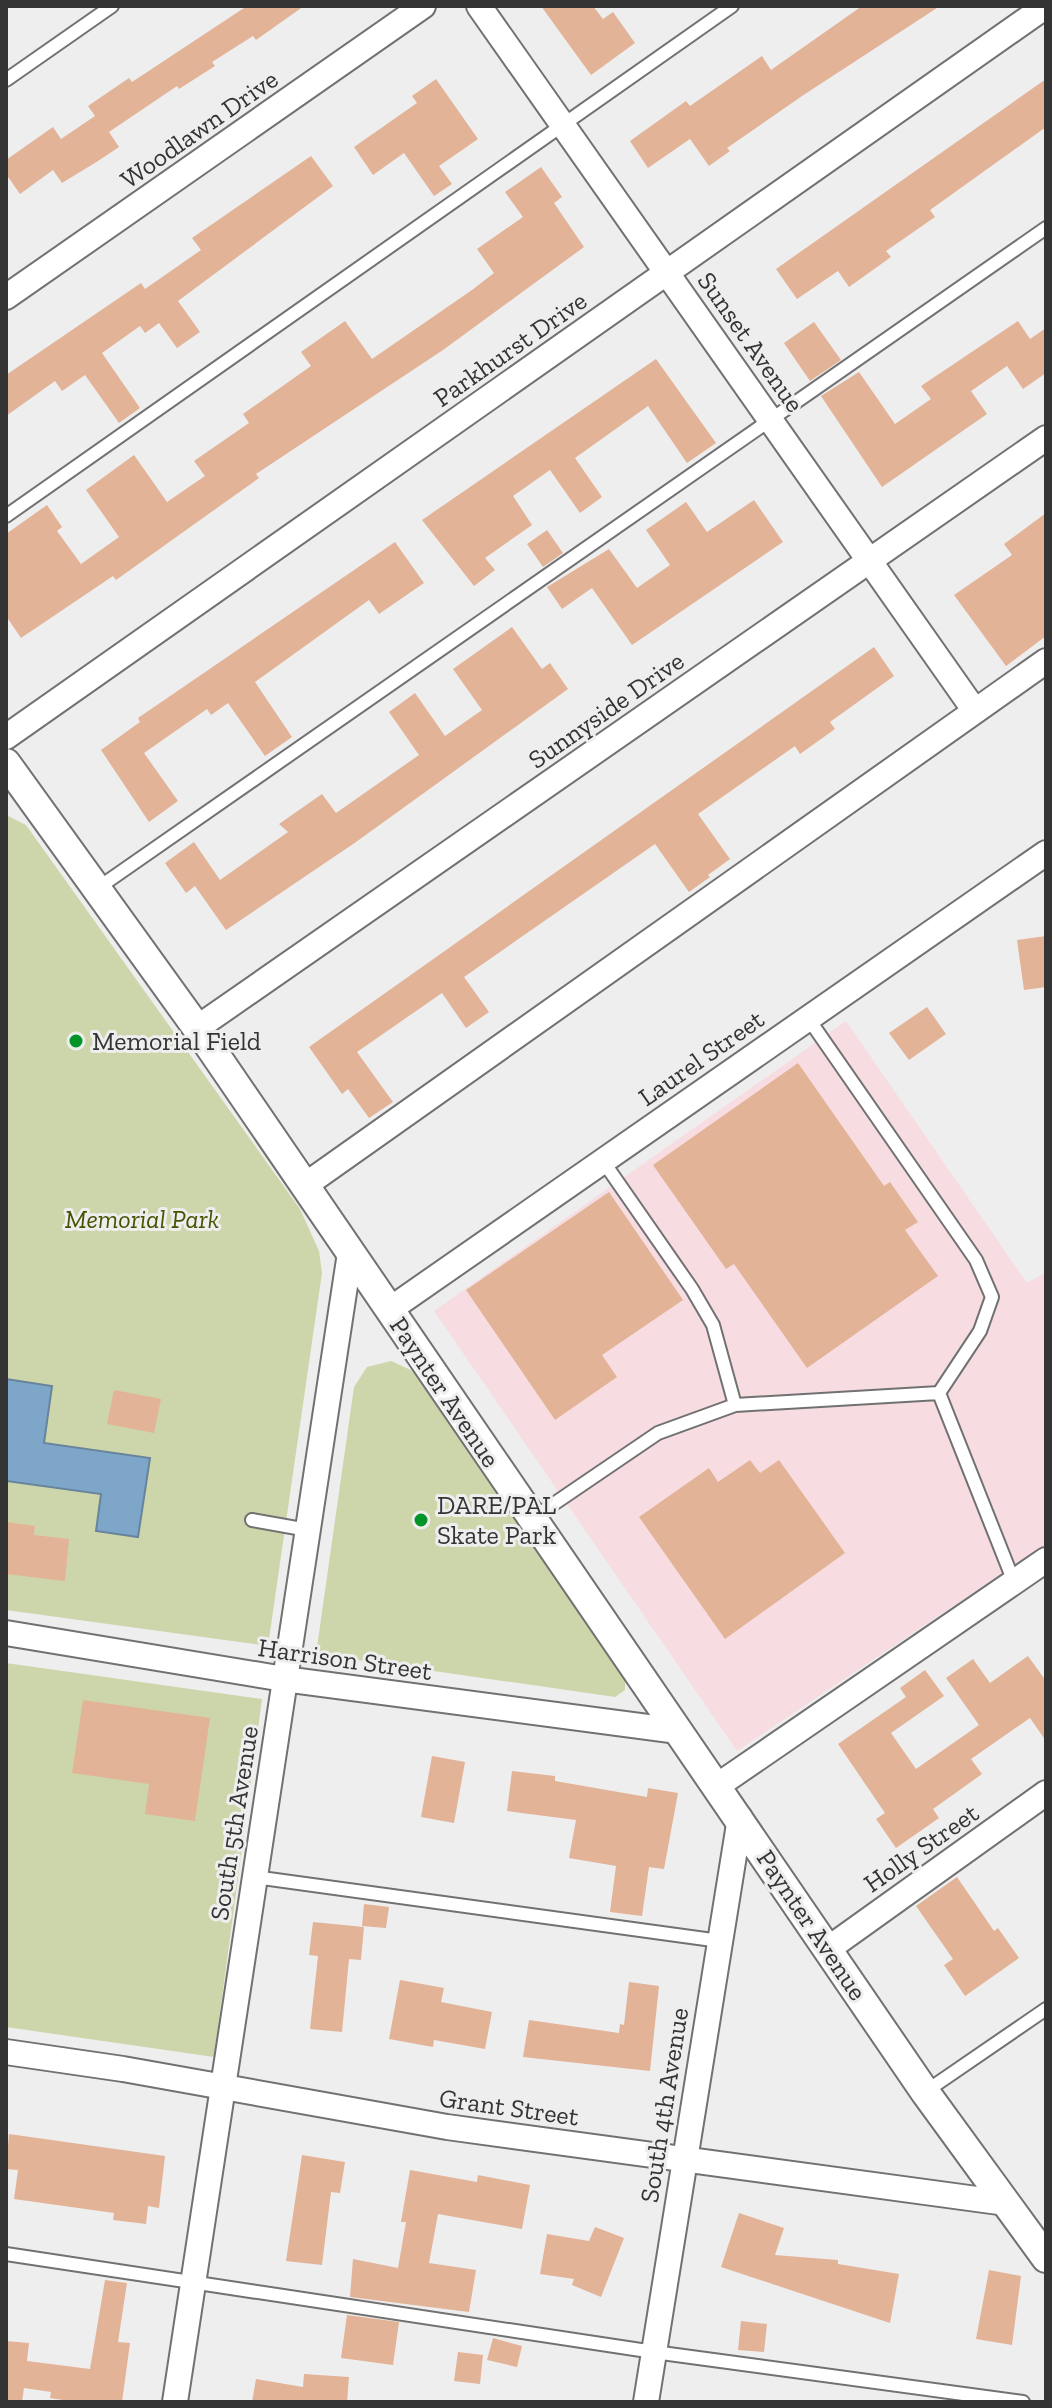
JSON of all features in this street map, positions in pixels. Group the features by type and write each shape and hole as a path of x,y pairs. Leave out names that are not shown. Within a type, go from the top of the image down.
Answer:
{"street":[{"name":"Woodlawn Drive","path":"6,297 423,6"},
{"name":"Sunset Avenue","path":"479,6 975,711"},
{"name":"Parkhurst Drive","path":"6,737 1046,6"},
{"name":"Sunnyside Drive","path":"197,1028 1046,438"},
{"path":"304,1186 1046,661"},
{"name":"Paynter Avenue","path":"11,777 98,888 197,1028 925,2092 1046,2258"},
{"name":"Laurel Street","path":"389,1310 1046,853"},
{"name":"South 5th Avenue","path":"175,2402 350,1253"},
{"path":"717,1786 1046,1560"},
{"name":"Harrison Street","path":"6,1633 284,1679 678,1731"},
{"name":"Holly Street","path":"828,1949 1046,1793"},
{"name":"South 4th Avenue","path":"646,2402 740,1818"},
{"name":"Grant Street","path":"6,2052 447,2127 1006,2203"}],"lane":[{"path":"6,80 112,6"},
{"path":"6,516 732,6"},
{"path":"98,888 1046,228"},
{"path":"808,1018 976,1260 992,1297 980,1331 939,1393"},
{"path":"603,1161 692,1289 713,1325 735,1405"},
{"path":"531,1520 658,1433 735,1405 939,1393"},
{"path":"939,1393 1014,1582"},
{"path":"252,1520 308,1530"},
{"path":"254,1877 720,1941"},
{"path":"925,2092 1046,2009"},
{"path":"6,2254 654,2352 1023,2402"}],"shaded area":[{"path":"846,1021 1027,1283 1046,1272 1046,1544 737,1751 434,1311"}],"green space":[{"name":"Memorial Park","path":"6,815 26,825 300,1209 319,1251 322,1273 268,1646 6,1610"},
{"path":"391,1361 413,1371 625,1679 625,1690 615,1697 316,1654 354,1387 367,1367"},
{"path":"6,1663 262,1699 214,2057 6,2027"}],"water":[{"path":"6,1379 52,1386 44,1443 150,1458 138,1537 96,1531 101,1494 6,1481"}],"building":[{"path":"247,6 304,6 256,40 253,36 212,62 215,66 179,89 177,86 109,132 119,147 98,161 62,183 53,170 20,194 6,174 6,160 53,127 61,139 95,116 88,106 129,78 132,82"},
{"path":"541,6 593,6 603,19 613,12 635,43 591,75"},
{"path":"862,6 940,6 727,148 730,151 709,166 690,139 648,168 630,141 686,101 690,106 762,56 771,70"},
{"path":"436,79 478,139 439,166 452,184 434,196 404,153 373,175 354,147 417,103 412,96"},
{"path":"1046,79 1046,127 930,210 935,217 886,251 891,257 849,287 838,271 797,299 776,269"},
{"path":"311,156 333,186 178,301 200,332 177,348 159,323 145,333 140,326 102,353 140,408 119,423 85,375 62,391 55,381 6,416 6,375 141,283 145,289 201,250 192,238"},
{"path":"541,167 562,197 554,203 584,247 443,350 256,474 259,478 116,580 113,576 21,638 6,616 6,534 47,505 62,527 57,531 81,564 119,537 86,490 134,455 167,502 205,476 194,461 249,423 243,414 311,366 301,352 345,321 372,359 472,290 494,273 477,249 523,217 505,192"},
{"path":"1018,321 1030,339 1046,328 1046,373 1023,389 1007,366 971,391 987,414 882,487 821,396 859,372 895,424 931,399 921,386"},
{"path":"814,322 841,360 810,381 784,343"},
{"path":"656,359 716,443 687,463 648,406 575,458 602,497 580,513 550,470 513,496 532,525 485,558 495,570 474,586 422,520"},
{"path":"754,500 783,542 632,645 592,588 562,609 547,587 609,549 637,588 670,565 646,530 686,502 707,532"},
{"path":"1046,513 1046,636 1006,666 954,595 1012,555 1004,544"},
{"path":"547,530 563,553 543,567 527,544"},
{"path":"395,542 424,583 379,614 369,600 255,682 292,737 265,756 228,703 211,715 207,709 144,753 178,801 149,822 101,750 140,722 138,718"},
{"path":"512,627 542,669 550,663 568,689 356,842 226,930 195,886 186,893 165,863 194,842 220,880 288,832 279,824 322,794 336,813 419,755 389,712 415,693 445,736 482,710 453,669"},
{"path":"874,647 894,676 830,722 835,729 800,754 795,746 698,814 730,859 708,875 710,877 689,892 655,844 464,977 489,1012 466,1028 442,993 357,1052 393,1102 369,1118 348,1089 342,1094 309,1047"},
{"path":"1046,936 1046,987 1024,990 1017,940"},
{"path":"927,1007 946,1034 909,1060 889,1033"},
{"path":"798,1063 884,1186 890,1182 918,1222 905,1230 938,1276 807,1368 734,1264 726,1269 653,1165"},
{"path":"609,1192 683,1300 602,1355 617,1377 555,1420 466,1290"},
{"path":"114,1390 161,1399 154,1433 107,1424"},
{"path":"750,1460 760,1473 779,1460 845,1553 725,1639 639,1517 709,1468 718,1482"},
{"path":"6,1522 35,1526 34,1535 69,1539 65,1581 6,1574"},
{"path":"1028,1656 1046,1681 1046,1741 1030,1718 971,1759 982,1774 933,1809 939,1818 896,1848 876,1819 885,1813 838,1744 906,1697 900,1688 925,1670 944,1696 891,1733 916,1769 979,1725 946,1678 973,1659 990,1683"},
{"path":"83,1700 210,1718 195,1821 145,1814 149,1784 72,1773"},
{"path":"432,1756 465,1762 454,1823 421,1817"},
{"path":"512,1771 555,1776 555,1781 647,1797 648,1788 678,1793 664,1869 649,1867 642,1916 610,1912 616,1866 569,1858 576,1820 507,1811"},
{"path":"957,1877 994,1931 998,1928 1019,1958 965,1996 944,1965 953,1959 916,1906"},
{"path":"364,1904 389,1907 386,1928 362,1926"},
{"path":"313,1922 364,1927 361,1960 349,1959 342,2032 310,2029 318,1956 309,1955"},
{"path":"400,1980 444,1988 441,2002 492,2012 485,2049 434,2040 433,2047 389,2039"},
{"path":"629,1982 659,1986 650,2071 523,2057 529,2020 619,2033 620,2024 624,2025"},
{"path":"9,2134 165,2156 159,2208 148,2206 146,2224 113,2220 114,2213 14,2199 18,2170 6,2169"},
{"path":"302,2155 345,2162 340,2193 331,2192 322,2265 286,2261"},
{"path":"410,2170 477,2182 478,2175 530,2185 522,2229 438,2214 429,2263 476,2270 469,2312 350,2297 353,2259 398,2268 406,2222 401,2222"},
{"path":"739,2213 784,2228 775,2255 838,2260 838,2264 899,2274 890,2323 721,2267"},
{"path":"595,2227 624,2238 601,2297 572,2285 574,2279 540,2274 547,2234 589,2241"},
{"path":"989,2270 1021,2276 1012,2345 976,2339"},
{"path":"105,2280 127,2283 118,2342 130,2343 122,2402 76,2402 50,2398 51,2392 24,2388 22,2402 6,2402 6,2341 29,2343 27,2361 90,2369"},
{"path":"347,2315 399,2322 393,2365 341,2358"},
{"path":"741,2321 767,2324 764,2352 738,2350"},
{"path":"493,2338 522,2346 517,2367 487,2360"},
{"path":"458,2352 483,2355 480,2384 454,2381"},
{"path":"304,2374 349,2377 347,2402 252,2402 256,2379 303,2387"}],"place":[{"name":"Memorial Field","path":"76,1041"},
{"name":"DARE/PAL Skate Park","path":"421,1520"}]}
